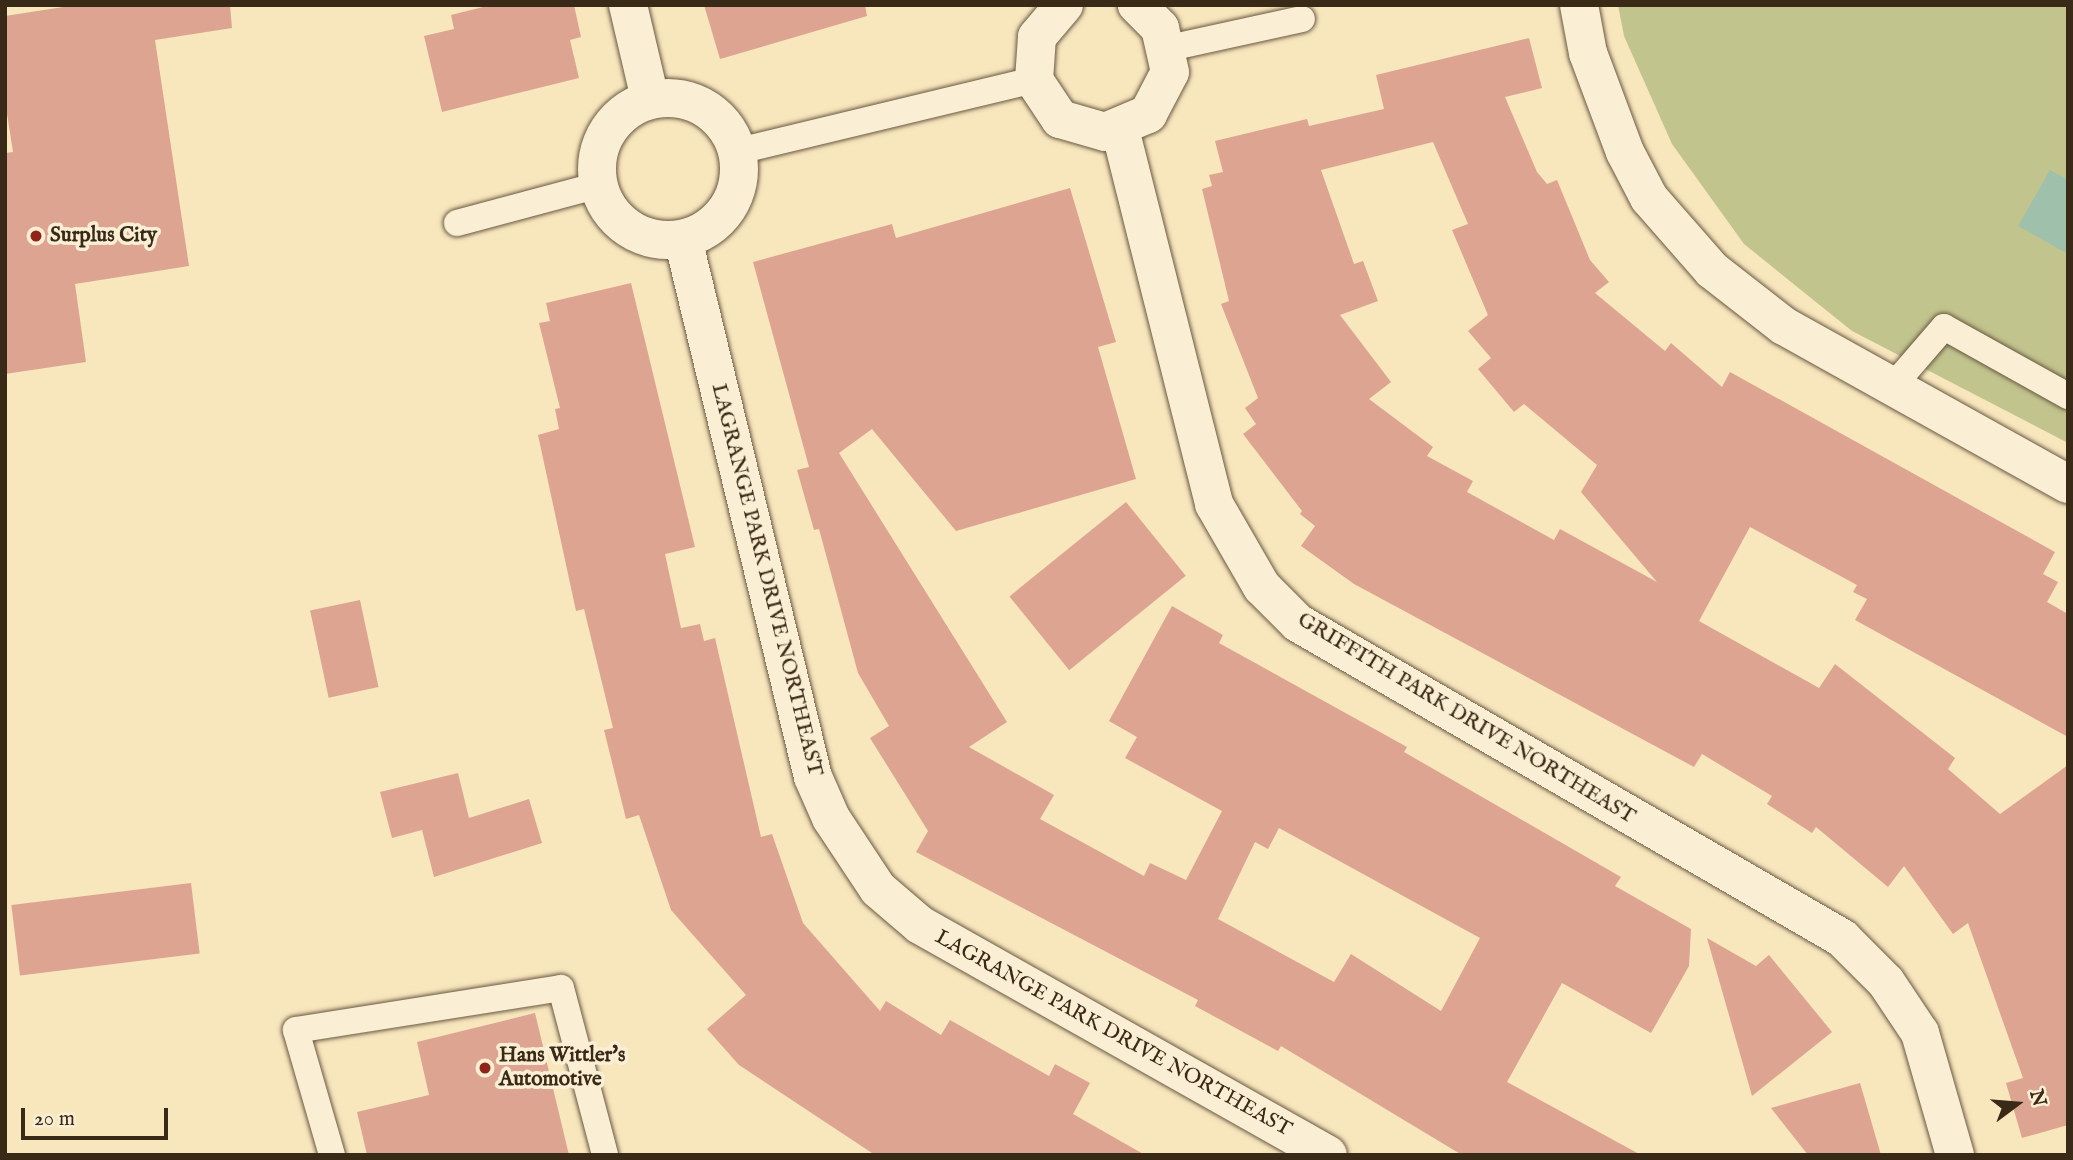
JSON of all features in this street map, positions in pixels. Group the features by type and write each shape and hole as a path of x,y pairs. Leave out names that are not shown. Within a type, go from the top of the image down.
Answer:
{"street":[{"path":"628,5 650,99"},
{"path":"1064,5 1037,37 1034,80 1060,118 1082,129 1119,129 1148,114 1162,95 1170,72 1168,48 1160,28 1137,5"},
{"path":"1579,5 1588,54 1625,152 1649,198 1680,237 1712,270 1784,326 2068,484"},
{"path":"650,99 694,102 721,122 738,151 734,196 723,215 683,239 636,233 616,219 599,185 599,149 609,126 650,99"},
{"name":"GRIFFITH PARK DRIVE NORTHEAST","path":"1119,129 1213,504 1262,587 1298,623 1842,938 1886,982 1920,1033 1955,1155"},
{"name":"LAGRANGE PARK DRIVE NORTHEAST","path":"683,239 813,777 831,818 878,888 920,925 1328,1155"}],"lane":[{"path":"1168,48 1302,19"},
{"path":"738,151 1034,80"},
{"path":"457,223 599,185"},
{"path":"1893,386 1944,327 2068,396"},
{"path":"332,1155 296,1030 561,988 605,1155"}],"shaded area":[{"path":"1618,5 2068,5 2068,443 1852,331 1744,244 1672,144 1624,36"},
{"path":"2050,170 2068,180 2068,254 2018,226"}],"building":[{"path":"76,5 230,5 232,28 155,40 189,266 75,284 86,362 5,374 5,153 13,152 5,101 5,16"},
{"path":"491,5 574,5 581,37 570,40 579,78 442,112 424,36 454,29 451,15"},
{"path":"704,5 865,5 867,16 720,59"},
{"path":"1529,38 1542,88 1505,97 1537,172 1547,184 1557,180 1590,260 1609,282 1595,293 1665,351 1671,343 1722,387 1730,372 2055,552 2043,574 2058,582 2047,602 2068,614 2068,737 1855,620 1867,599 1853,592 1857,585 1750,527 1699,621 1819,688 1835,664 1955,758 1948,769 2000,814 2068,765 2068,1125 2022,1138 2006,1083 2023,1078 1968,923 1953,934 1904,866 1888,887 1816,827 1812,833 1767,804 1772,796 1702,754 1694,767 1354,584 1301,546 1315,526 1300,514 1302,511 1243,434 1256,424 1245,408 1258,398 1221,304 1229,301 1202,189 1212,186 1209,175 1223,172 1215,141 1307,119 1309,126 1384,109 1376,75","holes":["1433,142 1468,224 1452,230 1488,315 1468,331 1491,358 1478,369 1514,412 1524,404 1597,465 1581,492 1657,582 1560,529 1554,540 1467,492 1473,481 1427,456 1433,447 1369,399 1391,382 1340,315 1378,301 1363,261 1354,264 1321,170"]},
{"path":"1070,188 1116,342 1098,347 1136,479 956,531 872,429 839,453 1007,722 969,747 1054,795 1040,819 1144,876 1150,863 1186,880 1222,811 1125,758 1137,737 1109,721 1172,606 1223,635 1219,643 1407,747 1404,752 1621,877 1615,886 1691,929 1689,966 1651,1033 1562,983 1507,1082 1641,1155 1462,1155 1281,1046 1278,1051 1195,1006 1198,1000 916,852 928,831 870,738 889,726 858,673 819,529 814,530 797,470 809,467 753,262 892,224 896,238","holes":["1279,828 1480,938 1441,1011 1351,954 1334,982 1218,919 1255,842 1268,849"]},
{"path":"631,283 695,547 665,554 681,628 700,624 704,641 715,638 761,837 772,834 803,923 880,1011 886,1001 941,1035 950,1020 1049,1076 1055,1064 1090,1083 1073,1114 1145,1155 875,1155 739,1065 707,1029 746,995 671,910 639,815 626,819 604,730 613,728 584,609 576,611 538,435 559,429 555,409 560,408 539,323 550,321 546,303"},
{"path":"1126,502 1186,576 1069,670 1009,596"},
{"path":"360,600 379,687 329,698 310,611"},
{"path":"458,773 469,818 529,799 542,843 434,877 422,830 392,838 380,792"},
{"path":"191,883 200,953 20,976 11,905"},
{"path":"1707,938 1756,966 1769,955 1832,1032 1752,1096"},
{"name":"Hans Wittler's Automotive","path":"535,1013 569,1155 367,1155 357,1112 429,1095 417,1042"},
{"path":"1860,1083 1881,1155 1808,1155 1771,1108"}],"place":[{"name":"Surplus City","path":"36,236"},
{"name":"Hans Wittler's Automotive","path":"485,1068"}]}
